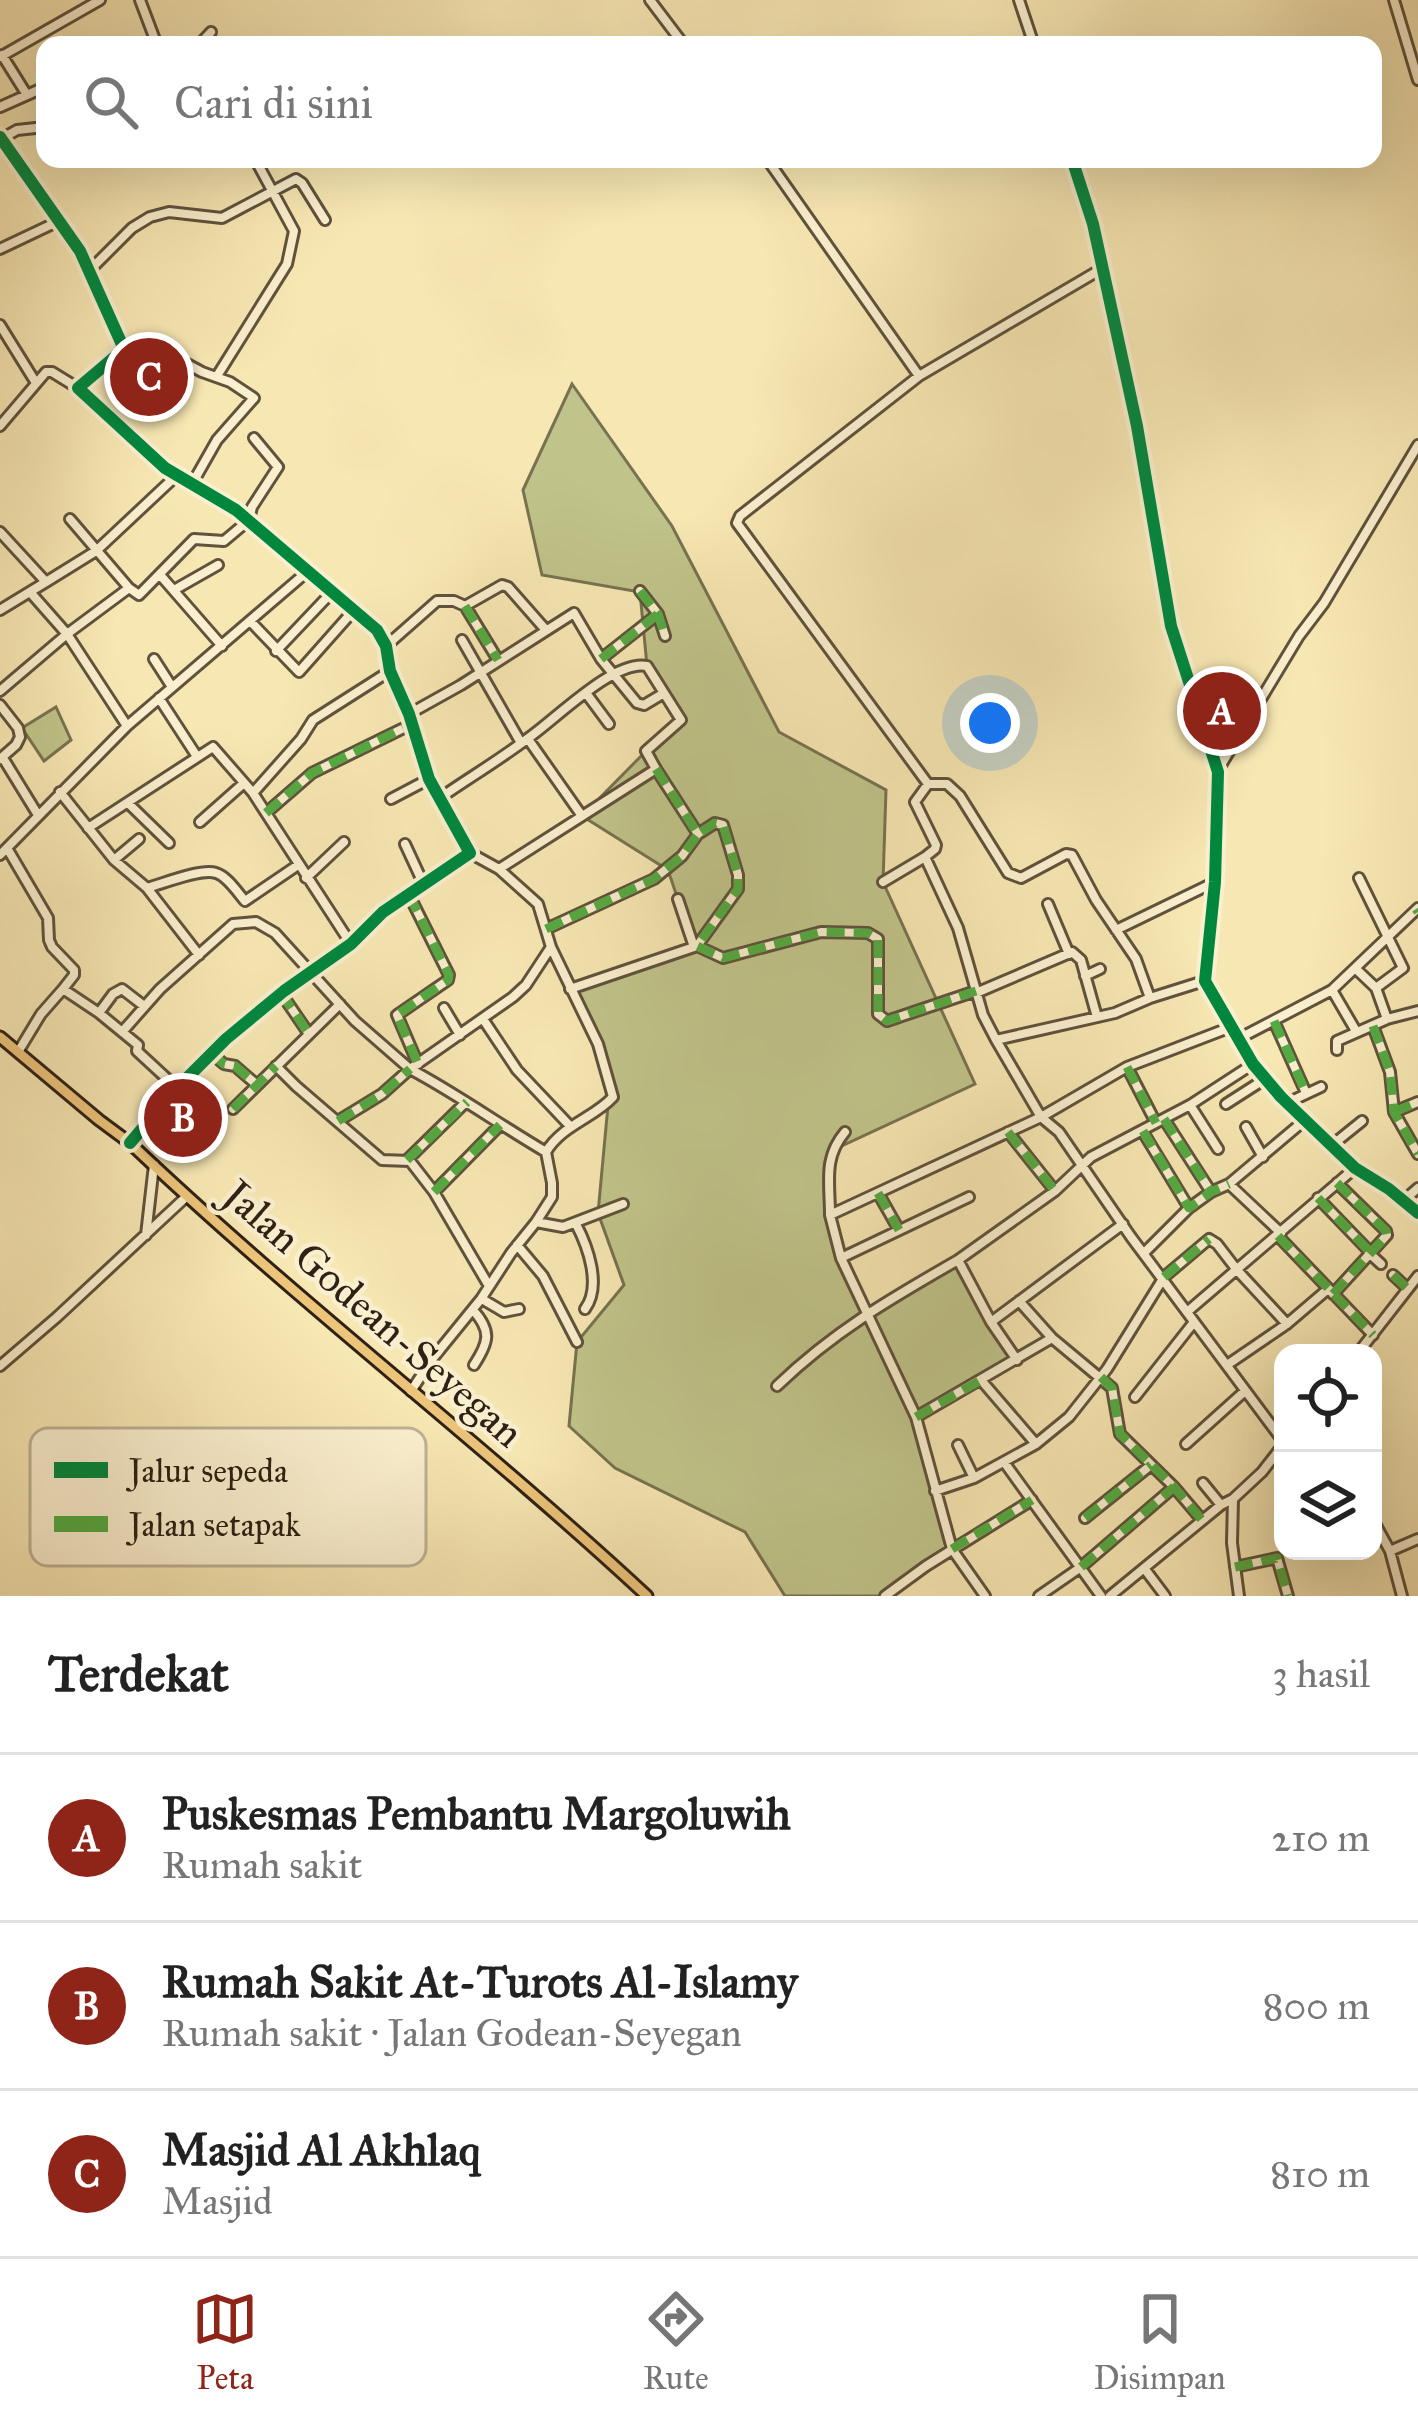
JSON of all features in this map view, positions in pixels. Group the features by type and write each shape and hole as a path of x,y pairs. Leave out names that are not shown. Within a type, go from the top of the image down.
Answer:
{"main road":[{"name":"Jalan Godean-Seyegan","path":"0,1037 130,1143 647,1596"}],"street":[{"path":"36,36 100,0"},
{"path":"140,0 154,36"},
{"path":"650,0 677,36"},
{"path":"1019,0 1031,36"},
{"path":"1394,0 1418,80"},
{"path":"207,36 211,32"},
{"path":"27,95 1,56 36,36"},
{"path":"0,107 36,91"},
{"path":"36,127 1,138 80,251 124,349"},
{"path":"217,376 287,264 294,231 259,168"},
{"path":"773,168 919,376"},
{"path":"1075,168 1093,224 1137,426 1171,626 1217,772 1215,882 1205,981 1264,1079 1355,1168 1418,1214"},
{"path":"89,271 132,228 150,217 169,212 222,218 296,179 325,220"},
{"path":"0,249 59,221"},
{"path":"928,784 736,523 919,376 1102,268"},
{"path":"0,325 36,383"},
{"path":"78,388 124,349 150,344 230,382 254,401 217,440 192,484"},
{"path":"0,426 49,371 78,388 165,468 249,520 377,630 429,779 470,854 499,869 538,904 551,947 598,1044 613,1097 551,1142 546,1152 551,1197 411,1391"},
{"path":"0,404 10,414"},
{"path":"70,519 139,595 194,539 224,541 249,520 252,507 278,467 254,439"},
{"path":"1217,772 1418,445"},
{"path":"0,610 97,551 178,474"},
{"path":"0,532 46,582"},
{"path":"174,590 218,565"},
{"path":"18,1052 74,970 52,947 49,918 3,851 127,726 308,571"},
{"path":"160,576 222,646"},
{"path":"466,606 506,585 545,629"},
{"path":"0,691 129,588"},
{"path":"640,591 658,614 665,636"},
{"path":"30,592 67,634 127,726"},
{"path":"277,651 332,592"},
{"path":"386,646 437,601 454,601 466,606 498,660"},
{"path":"250,622 299,672 354,610"},
{"path":"266,813 313,773 411,719 574,613 612,675 640,704 664,693"},
{"path":"601,659 658,614"},
{"path":"462,640 525,741 582,816"},
{"path":"154,658 172,687"},
{"path":"440,798 612,675 644,664 681,720 646,749 698,834"},
{"path":"253,793 313,719 390,671"},
{"path":"586,693 610,724"},
{"path":"160,698 196,755"},
{"path":"0,705 20,737 2,758 38,815"},
{"path":"88,828 213,747 253,793 351,944"},
{"path":"499,869 656,769"},
{"path":"392,799 429,779"},
{"path":"883,882 933,851 936,844 915,802 928,784 942,782 956,792 1014,877 1072,855 1136,959 1150,998"},
{"path":"200,822 244,783"},
{"path":"60,792 114,860 147,888 199,956"},
{"path":"129,803 170,843"},
{"path":"546,929 654,879 682,856 698,834 716,823 723,825 739,884 736,895 696,947 570,989"},
{"path":"114,860 139,839"},
{"path":"306,878 344,842"},
{"path":"405,844 424,885"},
{"path":"130,1143 211,1053 281,993 351,944 382,913 470,854"},
{"path":"926,857 958,928 983,1015 1041,1118 1059,1132 1274,1430"},
{"path":"245,901 298,865"},
{"path":"147,888 216,872 245,901 250,921"},
{"path":"1359,878 1403,970 1376,988"},
{"path":"1116,930 1215,882"},
{"path":"409,895 449,975 397,1015 414,1066"},
{"path":"677,899 696,947 723,958 821,932 871,934 878,939 878,1014 887,1022 1072,952 1078,955 1097,1017"},
{"path":"1048,904 1069,954"},
{"path":"1238,1039 1332,990 1417,910"},
{"path":"122,1032 171,978 233,924 250,921 275,933 355,1021 466,1102 546,1152"},
{"path":"338,1121 382,1094 526,985 551,947"},
{"path":"1356,969 1376,988 1388,1019"},
{"path":"1085,976 1100,970"},
{"path":"996,1040 1097,1017 1205,981"},
{"path":"63,989 138,1045 137,1051 177,1088"},
{"path":"99,1012 122,989 144,1006"},
{"path":"1332,990 1356,1031"},
{"path":"281,993 309,1034"},
{"path":"233,1108 340,1004"},
{"path":"445,1009 460,1035"},
{"path":"1337,1050 1337,1041 1356,1031 1418,1011"},
{"path":"483,1019 517,1070 570,1126"},
{"path":"1274,1021 1306,1093"},
{"path":"1373,1026 1390,1072 1394,1112 1418,1154"},
{"path":"830,1215 1041,1118 1126,1067 1231,1027"},
{"path":"211,1053 257,1085"},
{"path":"777,1386 807,1356 867,1312 958,1260 1055,1191 1091,1157 1190,1105 1253,1064"},
{"path":"276,1066 382,1160 407,1160 466,1102"},
{"path":"1126,1067 1211,1192"},
{"path":"1226,1104 1264,1079"},
{"path":"1287,1103 1321,1087"},
{"path":"1394,1112 1418,1102"},
{"path":"1190,1105 1218,1149"},
{"path":"1144,1253 1189,1208 1228,1184 1305,1120"},
{"path":"1331,1146 1362,1120"},
{"path":"434,1192 500,1125"},
{"path":"1246,1127 1263,1157"},
{"path":"1143,1131 1189,1208"},
{"path":"845,1132 830,1158 830,1215 842,1258 916,1417 952,1550 985,1596"},
{"path":"1008,1132 1055,1191"},
{"path":"407,1160 434,1192 489,1286"},
{"path":"146,1236 154,1165"},
{"path":"1187,1312 1355,1168"},
{"path":"1227,1365 1330,1291 1386,1237 1386,1231 1337,1183"},
{"path":"1228,1184 1373,1335"},
{"path":"1403,1201 1418,1188"},
{"path":"878,1192 899,1230"},
{"path":"0,1366 187,1196"},
{"path":"842,1258 968,1197"},
{"path":"1318,1198 1381,1264"},
{"path":"536,1222 563,1227 623,1204"},
{"path":"576,1224 586,1245 594,1292 586,1309"},
{"path":"991,1322 1124,1224"},
{"path":"935,1491 1004,1462 1070,1417 1164,1277 1209,1239 1287,1324"},
{"path":"517,1245 543,1276 577,1342"},
{"path":"958,1260 1017,1360"},
{"path":"1393,1275 1408,1289"},
{"path":"1366,1344 1418,1276"},
{"path":"481,1299 500,1311 519,1310"},
{"path":"1019,1301 1052,1338 1112,1388 1120,1434 1202,1520"},
{"path":"473,1310 486,1331 485,1348 474,1365"},
{"path":"1135,1397 1194,1322"},
{"path":"916,1417 1052,1338"},
{"path":"981,1380 1036,1444"},
{"path":"1186,1444 1245,1390"},
{"path":"958,1445 974,1478"},
{"path":"1110,1596 1233,1499 1276,1452"},
{"path":"1004,1462 1101,1596"},
{"path":"1085,1518 1150,1465"},
{"path":"1203,1483 1221,1505"},
{"path":"1039,1596 1081,1568 1174,1487"},
{"path":"1233,1499 1234,1567 1240,1596"},
{"path":"885,1596 1031,1500"},
{"path":"1382,1536 1402,1596"},
{"path":"1390,1551 1418,1539"},
{"path":"1234,1567 1277,1558 1288,1596"},
{"path":"1144,1568 1166,1596"}],"green space":[{"path":"572,384 672,526 779,732 886,790 883,882 975,1084 831,1151 830,1215 841,1258 867,1312 960,1258 1017,1360 916,1417 952,1549 882,1596 785,1596 745,1532 615,1468 569,1426 577,1342 624,1285 598,1213 610,1084 570,989 694,947 668,870 582,816 678,724 647,666 640,592 542,575 523,490"},
{"path":"56,707 71,740 44,761 22,728"}],"marked path":[{"path":"640,591 658,614 665,636"},
{"path":"465,606 498,660"},
{"path":"601,659 658,614"},
{"path":"266,813 312,773 412,724"},
{"path":"656,769 698,834 715,823 723,825 738,875 738,889 697,946 723,958 821,932 868,933 878,939 878,1014 887,1021 976,991"},
{"path":"546,929 654,879 682,856 698,834"},
{"path":"409,895 449,975 397,1015 418,1064"},
{"path":"281,993 309,1034"},
{"path":"1274,1021 1306,1093"},
{"path":"1373,1026 1390,1072 1394,1112 1418,1154"},
{"path":"211,1053 257,1085"},
{"path":"233,1109 276,1066"},
{"path":"1127,1067 1156,1123"},
{"path":"338,1121 382,1094 410,1069"},
{"path":"407,1160 467,1102"},
{"path":"1394,1112 1418,1102"},
{"path":"1164,1119 1211,1192"},
{"path":"434,1192 500,1125"},
{"path":"1143,1131 1189,1208 1229,1184"},
{"path":"1008,1132 1055,1191"},
{"path":"1333,1294 1387,1235 1337,1183"},
{"path":"878,1193 899,1230"},
{"path":"1318,1198 1370,1252"},
{"path":"1278,1236 1373,1335"},
{"path":"1164,1277 1209,1239"},
{"path":"1393,1275 1408,1289"},
{"path":"1101,1377 1112,1388 1120,1434 1202,1520"},
{"path":"916,1417 981,1380"},
{"path":"1085,1518 1151,1465"},
{"path":"1081,1567 1174,1487"},
{"path":"952,1549 1032,1500"},
{"path":"1235,1567 1277,1558 1288,1596"}],"cycle path":[{"path":"0,137 80,251 124,349 78,388 165,468 236,510 377,630 429,779 470,853 383,912 351,944 226,1039 130,1143"},
{"path":"1075,168 1093,224 1137,426 1171,626 1218,772 1215,882 1205,981 1253,1064 1281,1097 1355,1168 1418,1213"}],"place":[{"name":"Masjid Al Akhlaq","path":"149,377"},
{"name":"Puskesmas Pembantu Margoluwih","path":"1222,711"},
{"name":"Rumah Sakit At-Turots Al-Islamy","path":"183,1118"}]}
